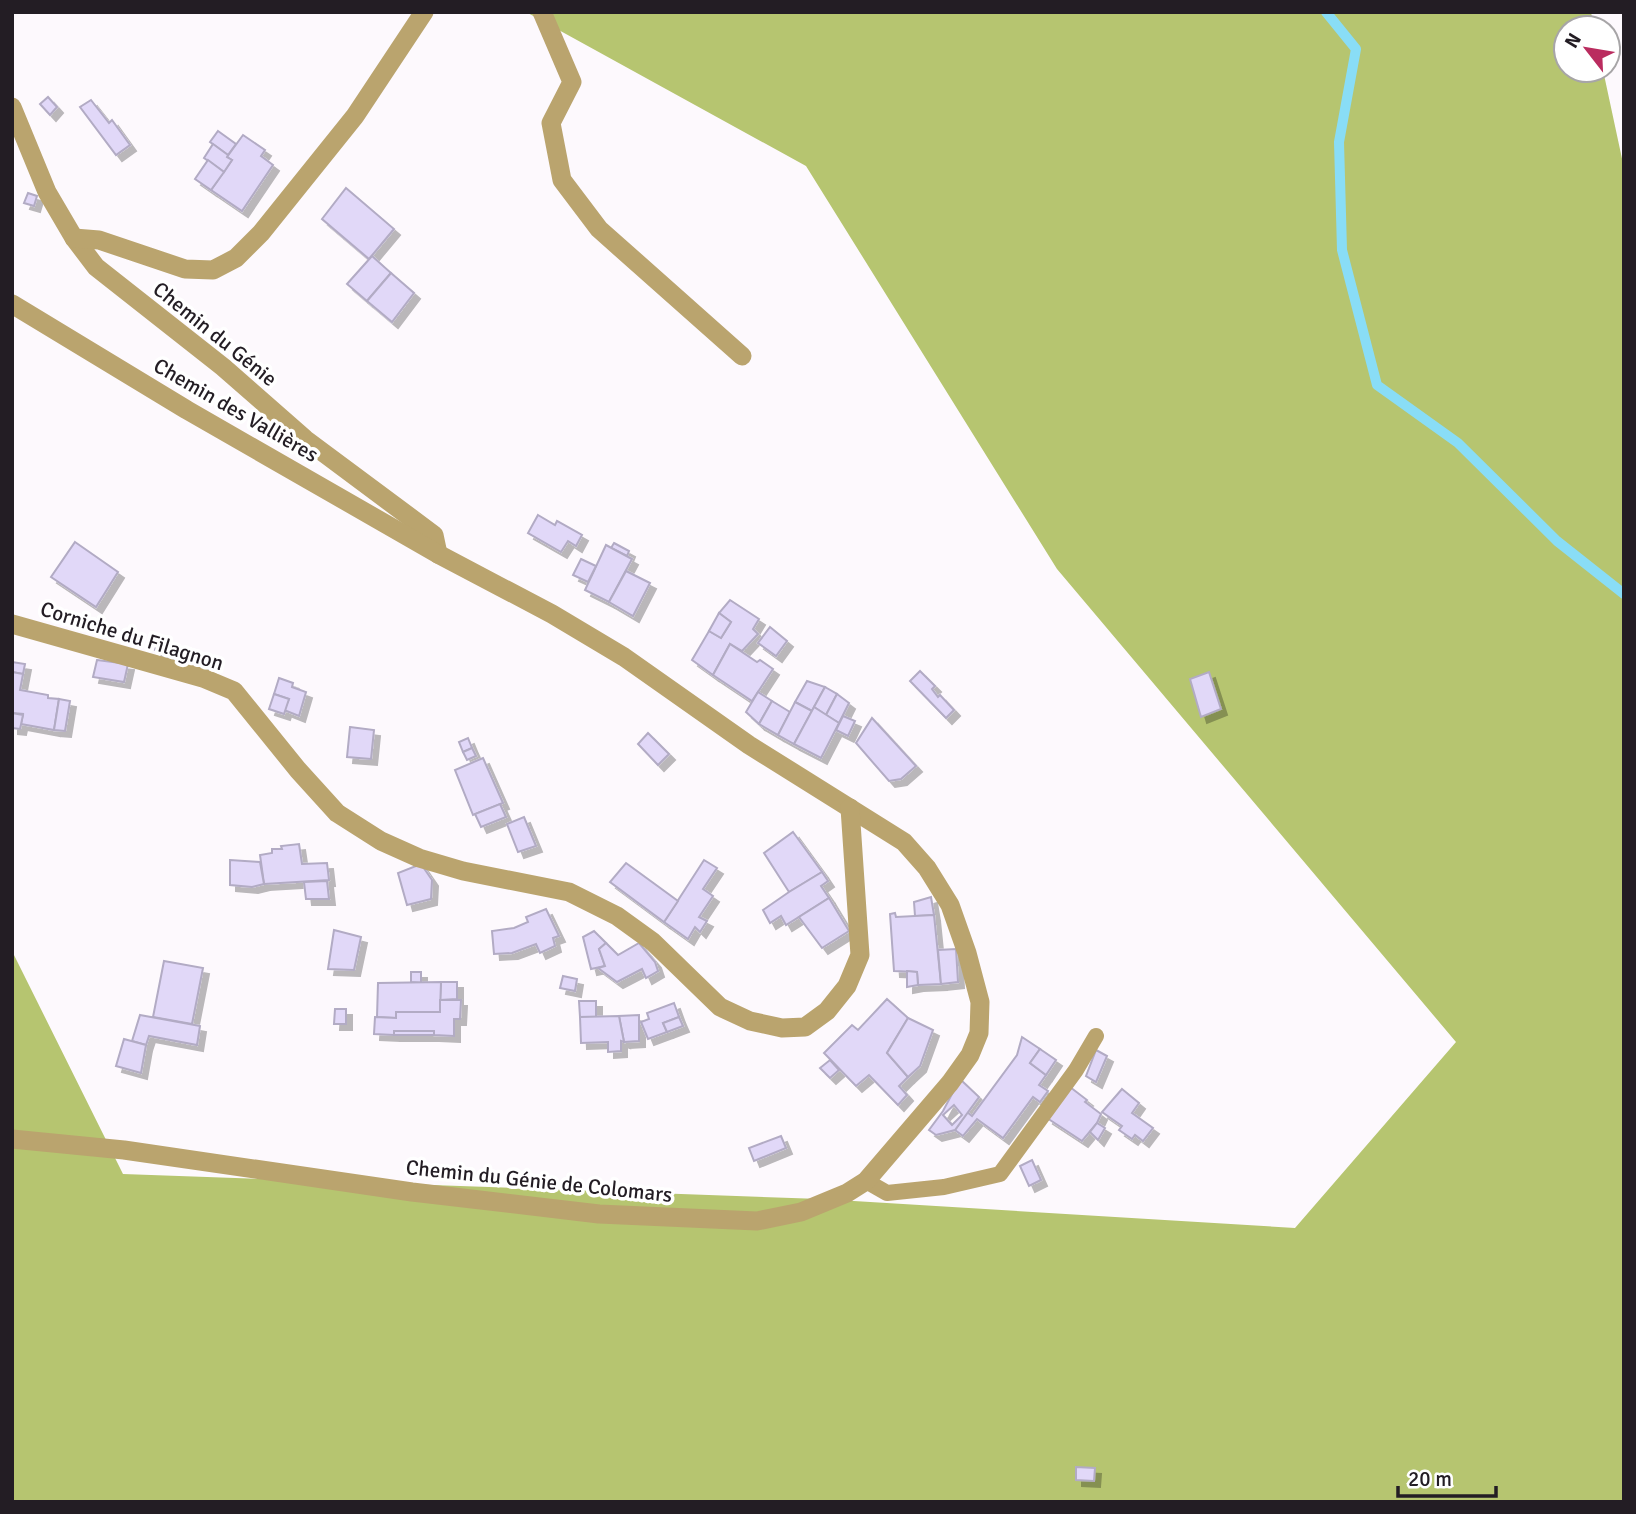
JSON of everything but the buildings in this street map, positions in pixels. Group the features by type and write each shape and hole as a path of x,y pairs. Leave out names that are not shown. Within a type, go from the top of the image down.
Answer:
{"street":[{"path":"74,238 99,240 185,268 213,270 236,258 261,233 355,116 424,12"},
{"path":"542,12 572,82 551,123 562,180 599,229 742,356"},
{"name":"Chemin du Génie","path":"12,107 47,192 74,238 96,267 223,367 305,439 434,535 438,554"},
{"name":"Chemin des Vallières","path":"12,304 187,410 438,554"},
{"name":"Chemin du Génie de Colomars","path":"12,1139 124,1150 412,1192 612,1215 757,1222 801,1212 847,1193 866,1181 950,1083 970,1055 979,1033 980,1002 950,905 928,868 904,842 749,745 624,657 552,614 438,554"},
{"name":"Corniche du Filagnon","path":"12,624 203,678 234,691 337,813 381,841 419,858 463,871 569,892 617,916 653,942 720,1007 750,1021 782,1028 805,1027 827,1012 848,986 860,955 850,808"}],"lane":[{"path":"866,1181 887,1193 944,1187 1000,1174 1076,1070 1096,1036"}],"green space":[{"path":"526,12 1591,12 1552,14 1552,84 1606,84 1624,168 1624,1502 12,1502 12,951 123,1174 821,1199 1295,1228 1456,1042 1057,569 806,166"}],"waterway":[{"path":"1326,12 1356,49 1339,142 1342,250 1377,385 1458,443 1557,541 1624,594"}]}
